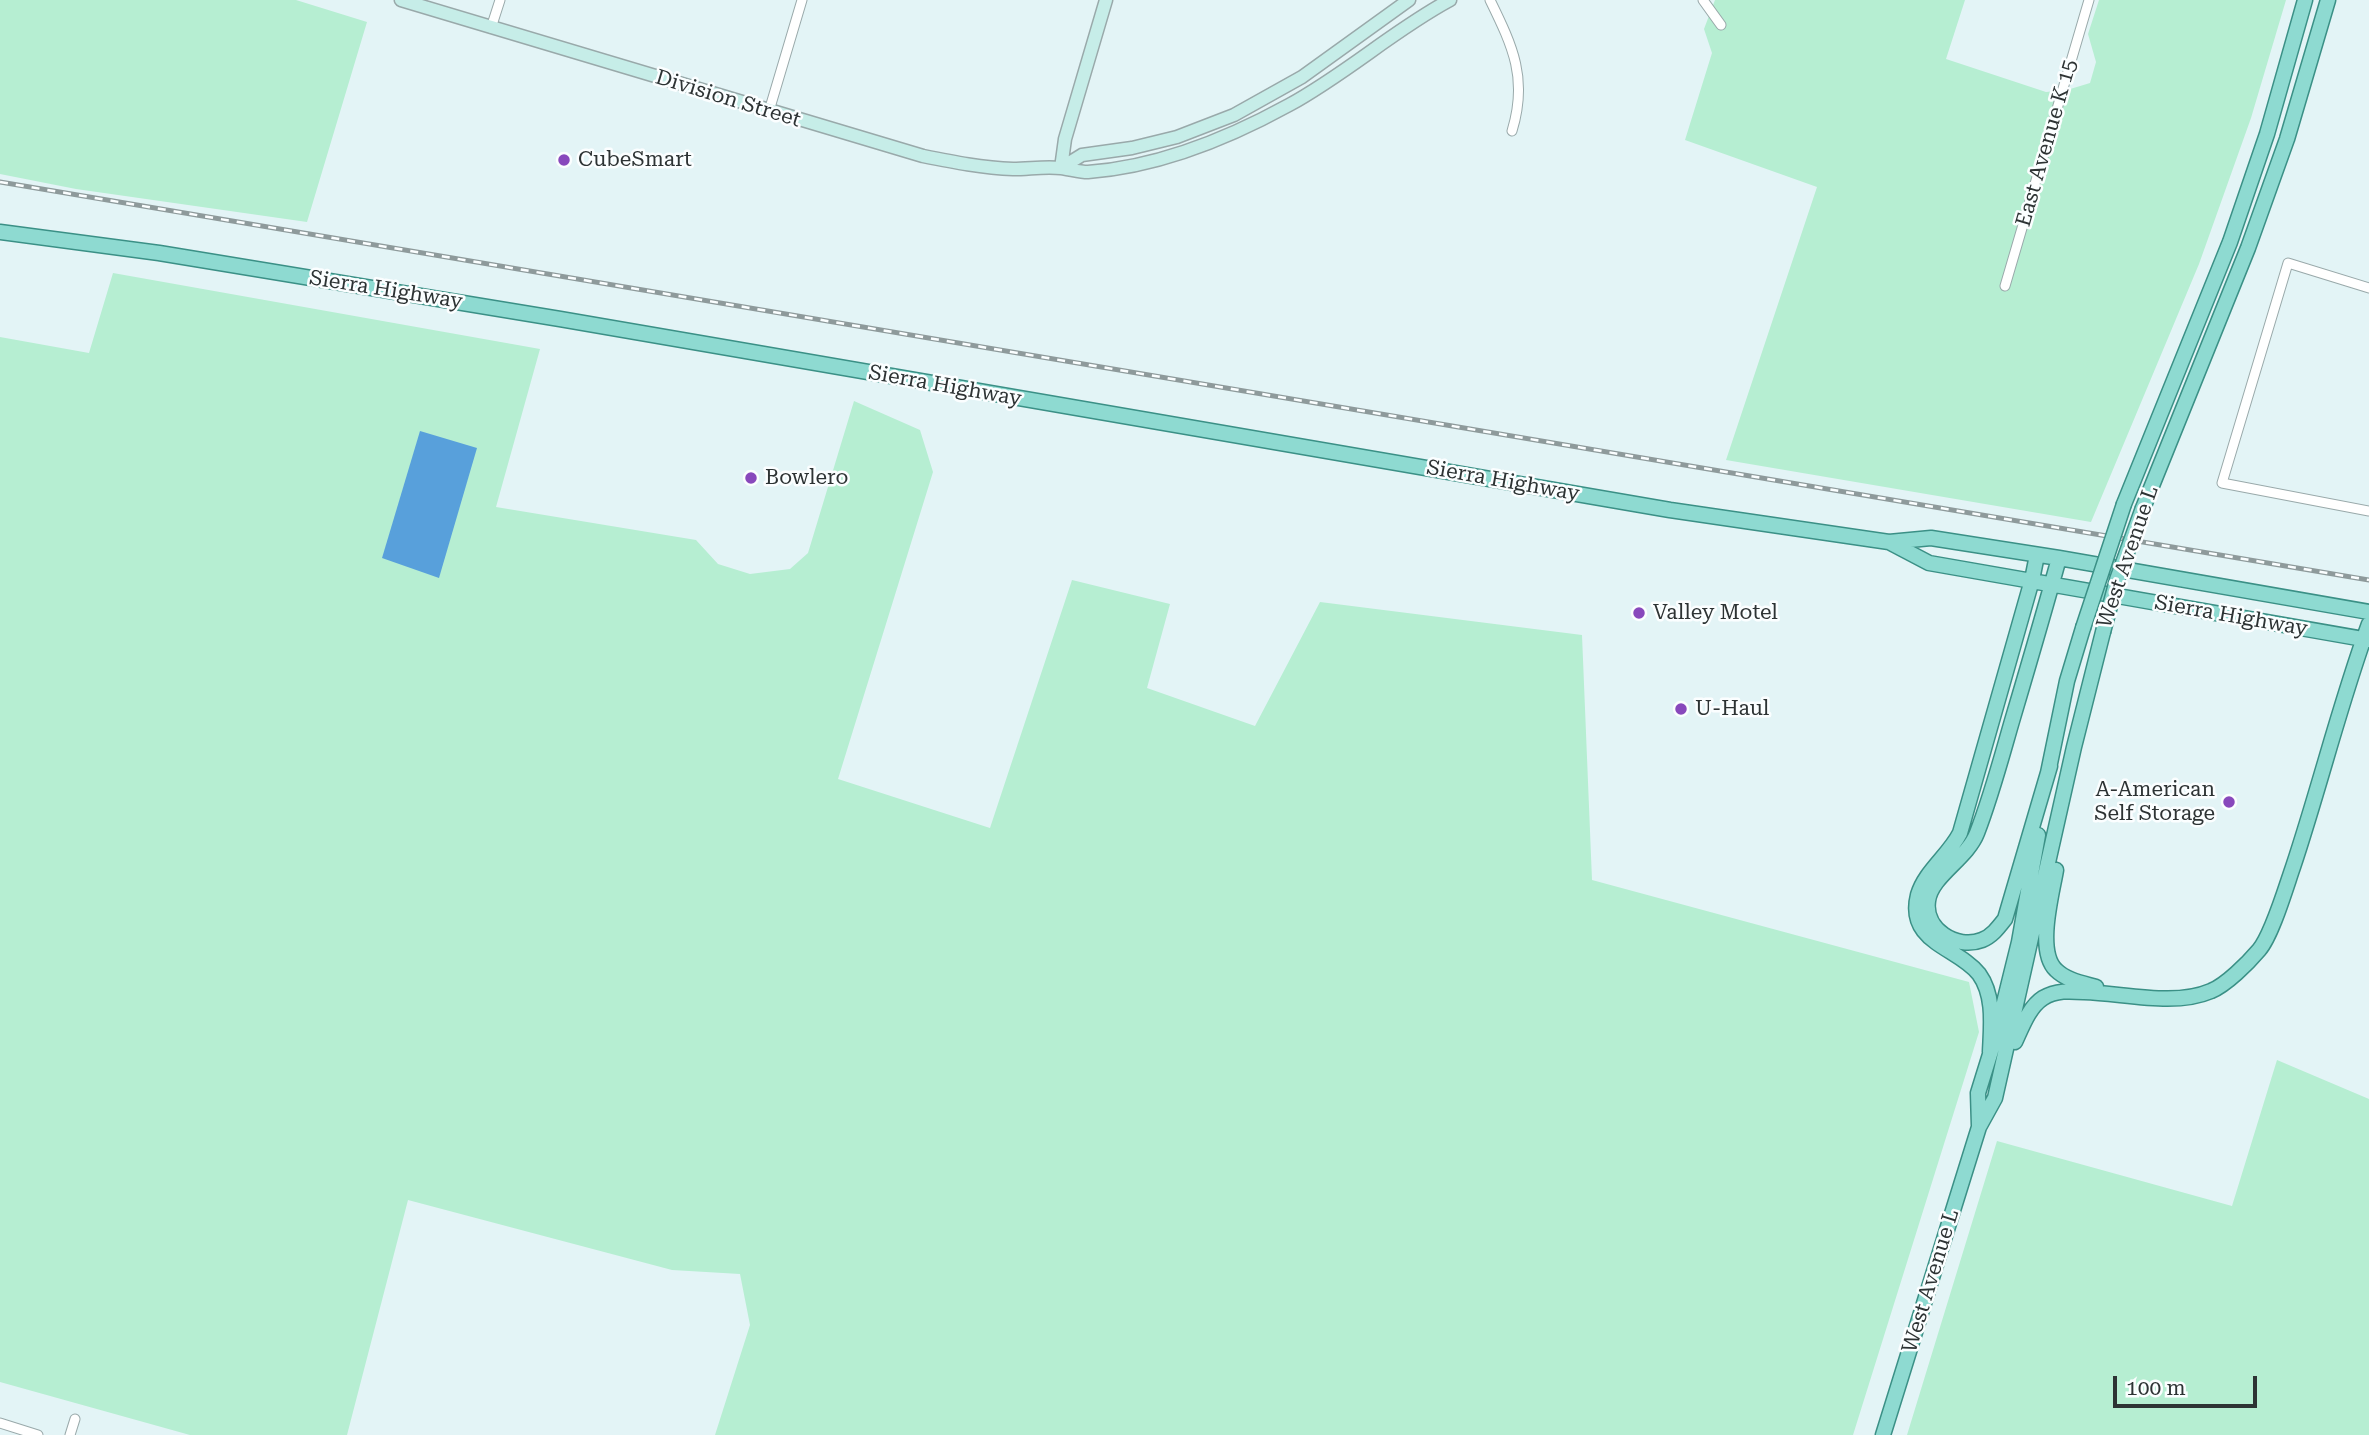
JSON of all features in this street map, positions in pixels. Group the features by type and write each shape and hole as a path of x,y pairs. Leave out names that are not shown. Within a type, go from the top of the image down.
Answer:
{"main road":[{"name":"Division Street","path":"401,0 923,156 1013,169 1061,168 1085,172 1170,156 1239,130 1290,105 1411,23 1450,0"},
{"path":"1061,168 1065,139 1106,0"},
{"path":"1061,168 1082,155 1132,148 1177,137 1234,115 1302,77 1409,0"},
{"name":"West Avenue L","path":"1979,1127 1978,1093 2019,942 2067,681 2124,504 2230,242 2267,134 2305,0"},
{"name":"West Avenue L","path":"1882,1435 1979,1127 1995,1098 2074,747 2118,580 2143,508 2248,248 2287,139 2328,0"},
{"name":"Sierra Highway","path":"0,232 159,253 547,316 1656,508 1889,542 1931,538 2369,612"},
{"name":"Sierra Highway","path":"1889,542 1929,564 2366,639"},
{"path":"1990,1052 1992,1018 1987,989 1978,972 1932,940 1920,923 1917,904 1923,884 1960,833 2037,555"},
{"path":"2050,766 2005,919 1992,934 1973,943 1940,934 1927,908 1930,891 1966,852 1976,836 2059,558"},
{"path":"2074,747 2046,948 2050,963 2058,972 2074,981 2115,993 2154,999 2181,998 2211,991 2237,972 2261,948 2299,847 2369,624"},
{"path":"2002,1072 2025,1021 2043,998 2057,992 2115,993"}],"street":[{"path":"491,27 500,0"},
{"path":"769,111 802,0"},
{"path":"1490,0 1518,65 1518,111 1512,131"},
{"path":"1703,0 1721,25"},
{"name":"East Avenue K 15","path":"2005,286 2089,0"},
{"path":"2369,288 2288,263 2222,484 2369,510"},
{"path":"70,1435 75,1419"},
{"path":"0,1423 38,1435"}],"green space":[{"path":"0,0 296,0 367,22 307,222 76,189 0,174"},
{"path":"1715,0 1965,0 1946,59 2046,92 2067,90 2090,83 2096,62 2088,34 2099,0 2286,0 2251,118 2199,264 2091,522 1726,460 1817,187 1685,140 1712,53 1704,29"},
{"path":"113,273 540,349 496,507 696,540 718,564 750,574 790,569 808,553 854,401 920,430 933,472 838,779 990,828 1072,580 1170,604 1147,688 1255,726 1320,602 1582,635 1592,880 1969,982 1979,1032 1853,1435 715,1435 750,1325 740,1274 672,1270 408,1200 347,1435 190,1435 0,1382 0,337 89,353"},
{"path":"2277,1060 2369,1099 2369,1435 1907,1435 1997,1141 2232,1206"}],"water":[{"path":"420,431 477,448 439,578 382,558"}],"railway":[{"path":"0,182 2369,580"}],"place":[{"name":"CubeSmart","path":"564,160"},
{"name":"Bowlero","path":"751,478"},
{"name":"Valley Motel","path":"1639,613"},
{"name":"U-Haul","path":"1681,709"},
{"name":"A-American Self Storage","path":"2229,802"}]}
